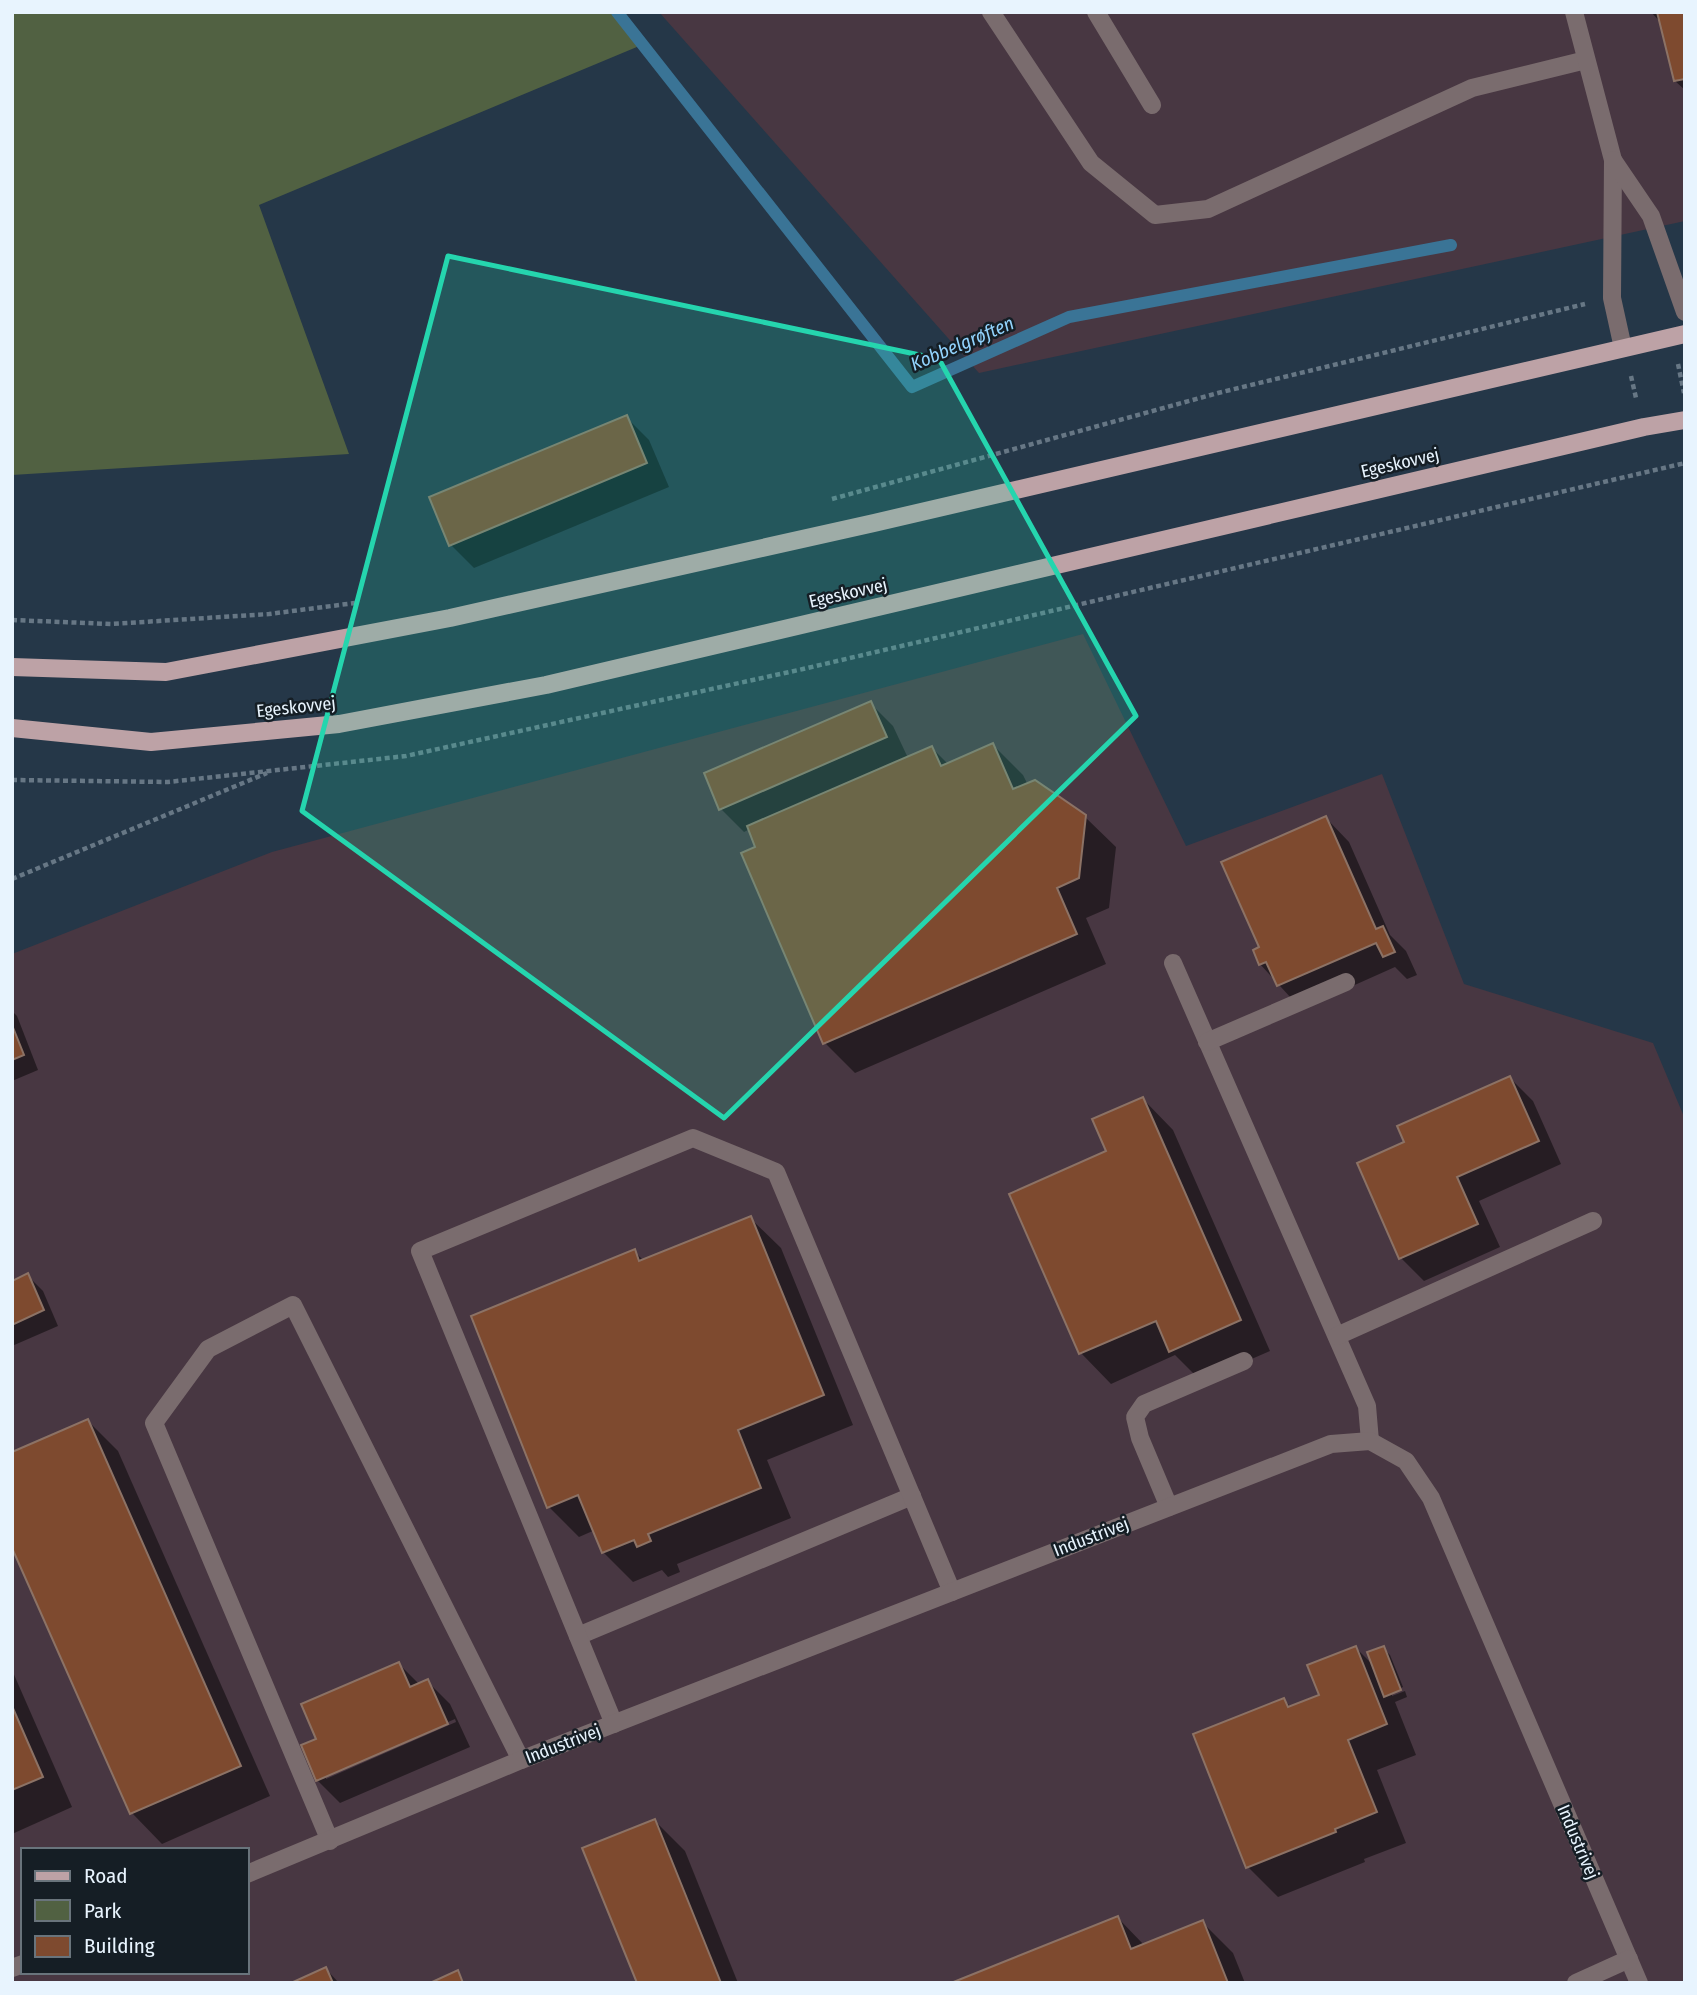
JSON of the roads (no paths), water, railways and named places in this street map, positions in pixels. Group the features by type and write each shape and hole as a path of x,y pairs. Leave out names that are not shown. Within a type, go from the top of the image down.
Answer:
{"main road":[{"path":"12,667 166,672 450,618 860,526 1685,334"},
{"name":"Egeskovvej","path":"12,728 151,742 339,724 546,685 1630,431 1685,421"}],"street":[{"path":"991,12 1091,163 1155,215 1208,209 1472,88 1586,60"},
{"path":"1096,12 1152,105"},
{"path":"1574,12 1612,160 1612,298 1623,348"},
{"path":"1612,160 1651,216 1685,312"},
{"path":"1172,963 1367,1406 1370,1441"},
{"path":"1207,1042 1346,982"},
{"path":"614,1724 420,1251 693,1138 776,1172 952,1592"},
{"path":"1336,1336 1593,1221"},
{"path":"330,1841 154,1423 208,1349 293,1305 521,1760"},
{"path":"1169,1507 1140,1438 1135,1417 1144,1404 1244,1361"},
{"name":"Industrivej","path":"248,1874 521,1760 1331,1444 1370,1441 1406,1461 1431,1498 1639,1983"},
{"path":"578,1636 912,1496"},
{"path":"1576,1983 1629,1959"}],"waterway":[{"name":"Kobbelgrøften","path":"617,12 912,387 1069,317 1451,245"}]}
